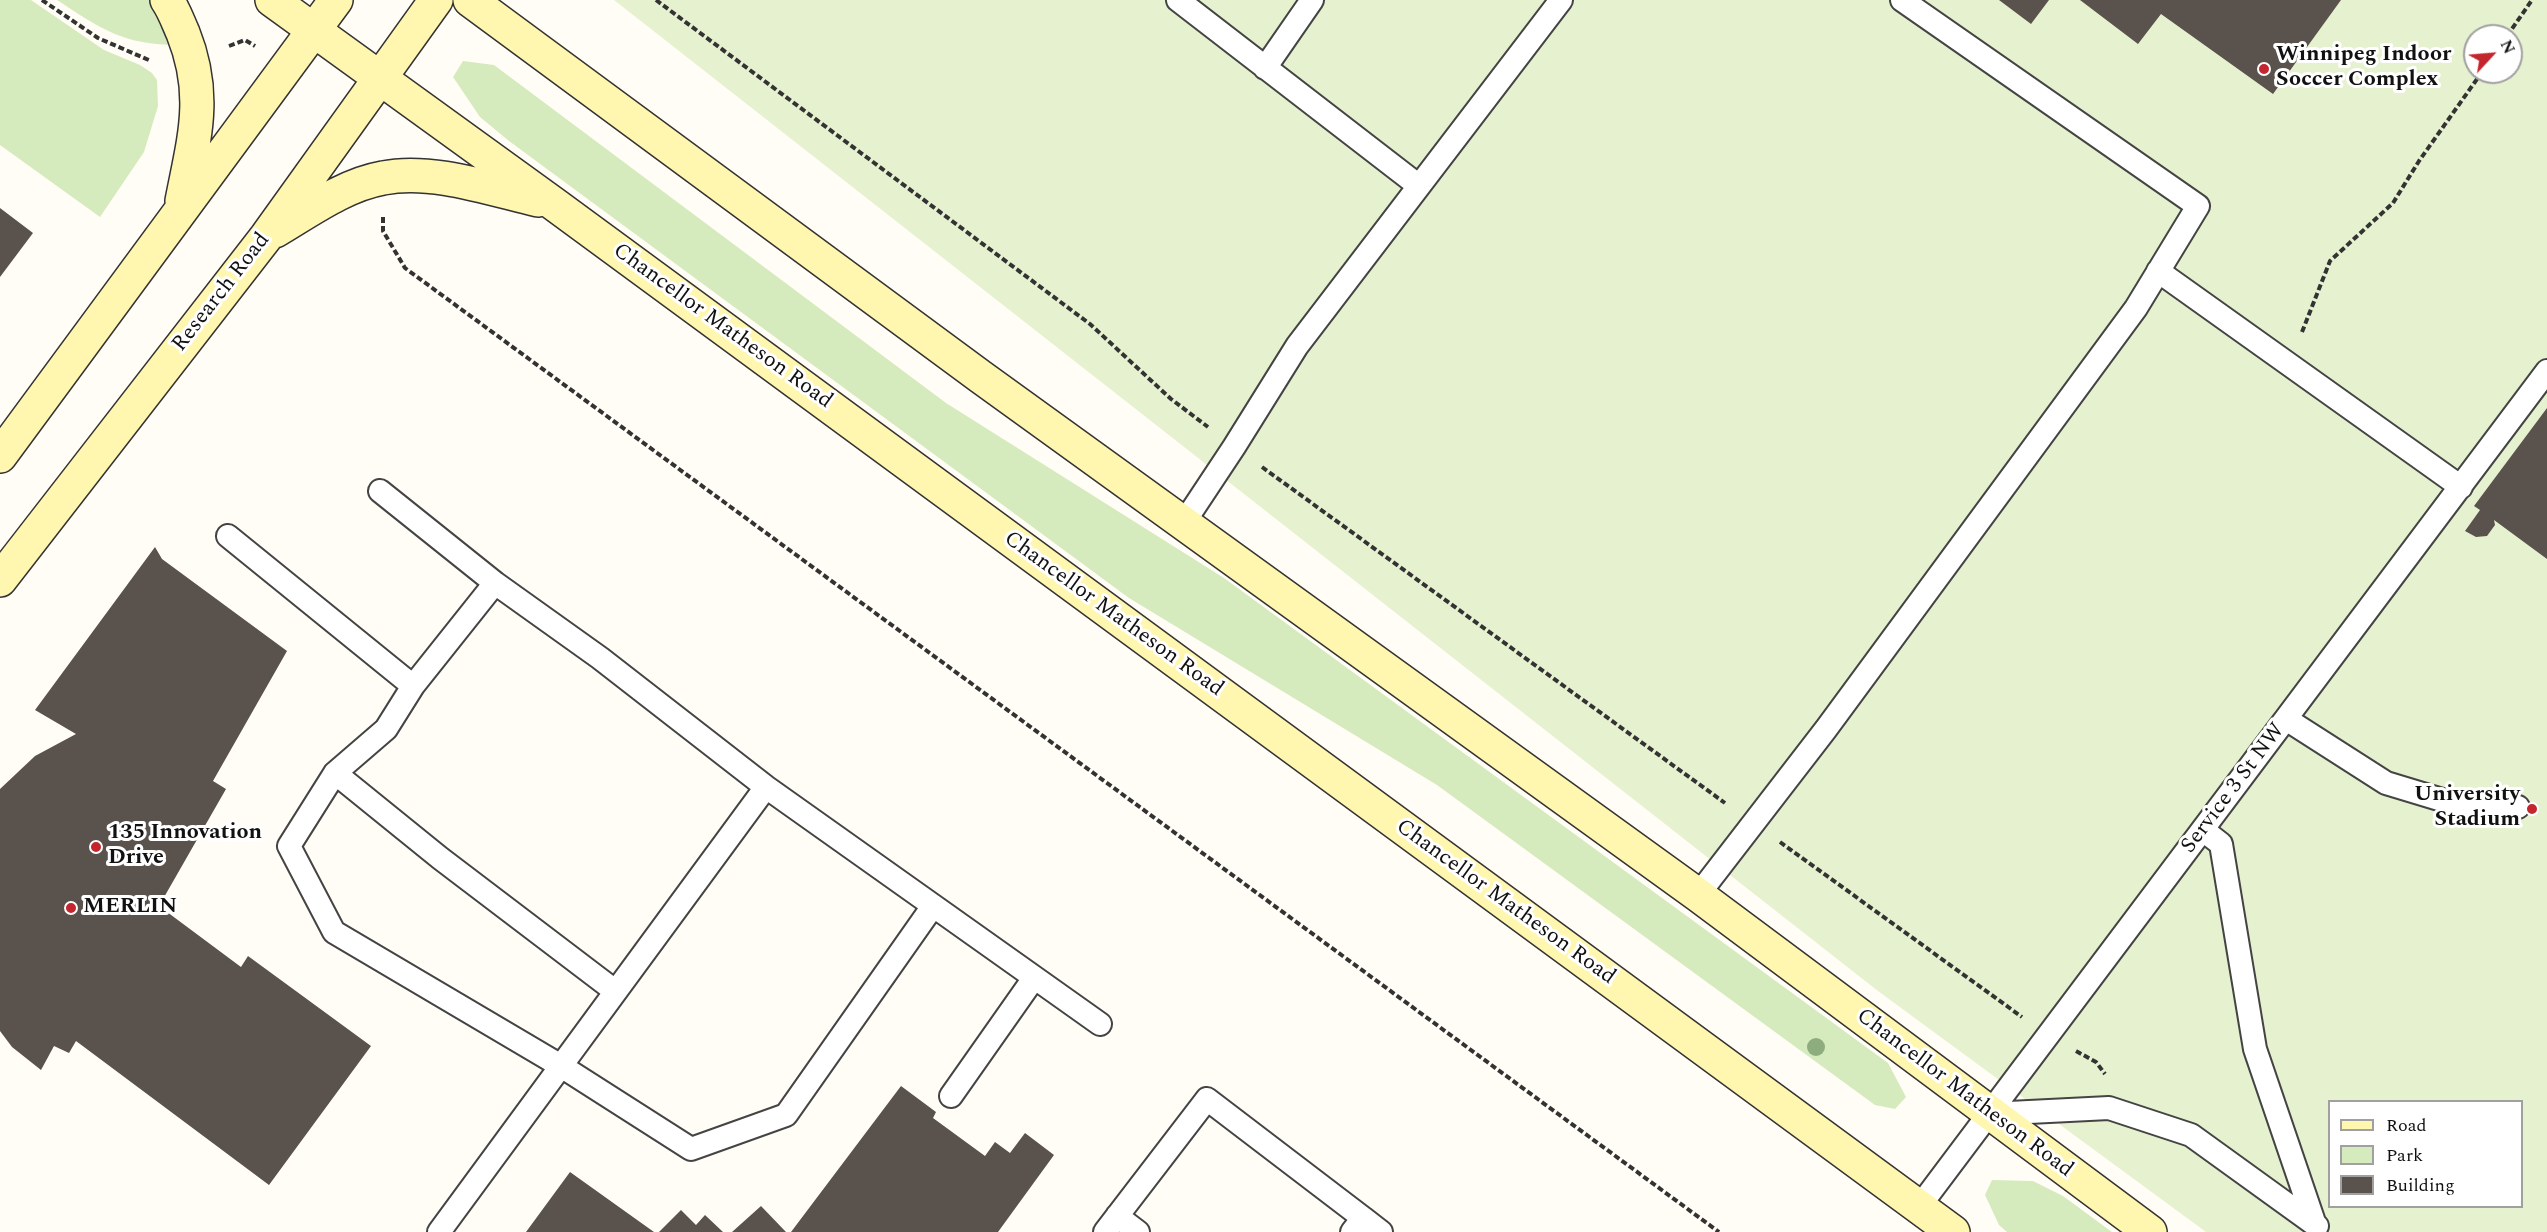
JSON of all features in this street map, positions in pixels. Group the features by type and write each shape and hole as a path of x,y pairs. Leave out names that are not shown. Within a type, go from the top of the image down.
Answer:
{"main road":[{"path":"167,0 193,58 198,99 196,135 181,209"},
{"name":"Chancellor Matheson Road","path":"272,0 554,204 1953,1232"},
{"path":"0,456 336,0"},
{"name":"Research Road","path":"0,579 266,237 436,0"},
{"name":"Chancellor Matheson Road","path":"470,0 962,363 1698,895 2150,1232"},
{"path":"266,237 341,192 383,177 437,176 554,204"}],"lane":[{"path":"1178,0 1419,186"},
{"path":"1265,68 1312,0"},
{"path":"1183,524 1297,346 1561,0"},
{"path":"1698,895 1826,729 2116,334 2198,206 1902,0"},
{"path":"2158,271 2461,487"},
{"name":"Service 3 St NW","path":"1919,1207 2547,371"},
{"path":"380,491 495,583 600,658 766,787 1100,1024"},
{"path":"228,536 413,686"},
{"path":"495,583 413,686 386,729 335,772 289,846 334,932 561,1066 691,1149 786,1115 933,906"},
{"path":"2286,719 2386,783 2462,806 2518,807"},
{"path":"335,772 440,858 615,991"},
{"path":"439,1232 766,787"},
{"path":"2203,830 2221,844 2255,1049 2320,1228"},
{"path":"951,1096 1034,978"},
{"path":"1138,1232 1111,1224 1206,1099 1358,1225 1381,1232"},
{"path":"1989,1114 2109,1108 2191,1135 2320,1228"}],"path":[{"path":"42,0 98,38 162,67 245,40 286,68"},
{"path":"656,0 1090,324 1171,399 1234,447 2048,1036"},
{"path":"2515,24 2532,0"},
{"path":"2294,368 2304,326 2330,261 2393,204 2419,160 2473,84"},
{"path":"383,177 383,231 405,268 1719,1232"}],"green space":[{"path":"0,0 31,0 104,50 140,65 152,73 157,80 158,106 144,152 100,217 0,145"},
{"path":"57,0 155,0 178,45 142,42 114,33 100,27"},
{"path":"614,0 2547,0 2547,1232 2206,1232 1878,991"},
{"path":"463,61 494,65 946,403 1224,578 1888,1063 1906,1097 1895,1109 1875,1105 1437,785 1129,598 509,141 480,117 453,77"},
{"path":"1992,1180 2033,1181 2063,1196 2112,1232 2007,1232 1999,1225 1985,1195"}],"building":[{"path":"1999,0 2049,0 2031,24"},
{"name":"Winnipeg Indoor Soccer Complex","path":"2080,0 2341,0 2273,94 2161,14 2138,44"},
{"path":"0,208 33,233 0,277"},
{"path":"2547,408 2547,559 2494,520 2495,525 2487,536 2476,537 2465,531 2480,510 2474,506"},
{"name":"135 Innovation Drive","path":"155,547 162,559 287,651 213,781 226,789 159,906 241,967 248,956 371,1046 269,1185 76,1041 69,1053 54,1046 41,1070 12,1047 0,1031 0,789 35,756 76,734 35,710"},
{"path":"901,1086 936,1112 933,1118 985,1156 995,1142 1010,1153 1025,1133 1054,1155 998,1232 791,1232"},
{"path":"570,1172 654,1232 526,1232"},
{"path":"761,1206 786,1232 732,1232"},
{"path":"681,1210 696,1225 705,1215 723,1232 659,1232"}],"place":[{"name":"Winnipeg Indoor Soccer Complex","path":"2264,69"},
{"name":"University Stadium","path":"2532,809"},
{"name":"135 Innovation Drive","path":"96,847"},
{"name":"MERLIN","path":"71,908"}]}
